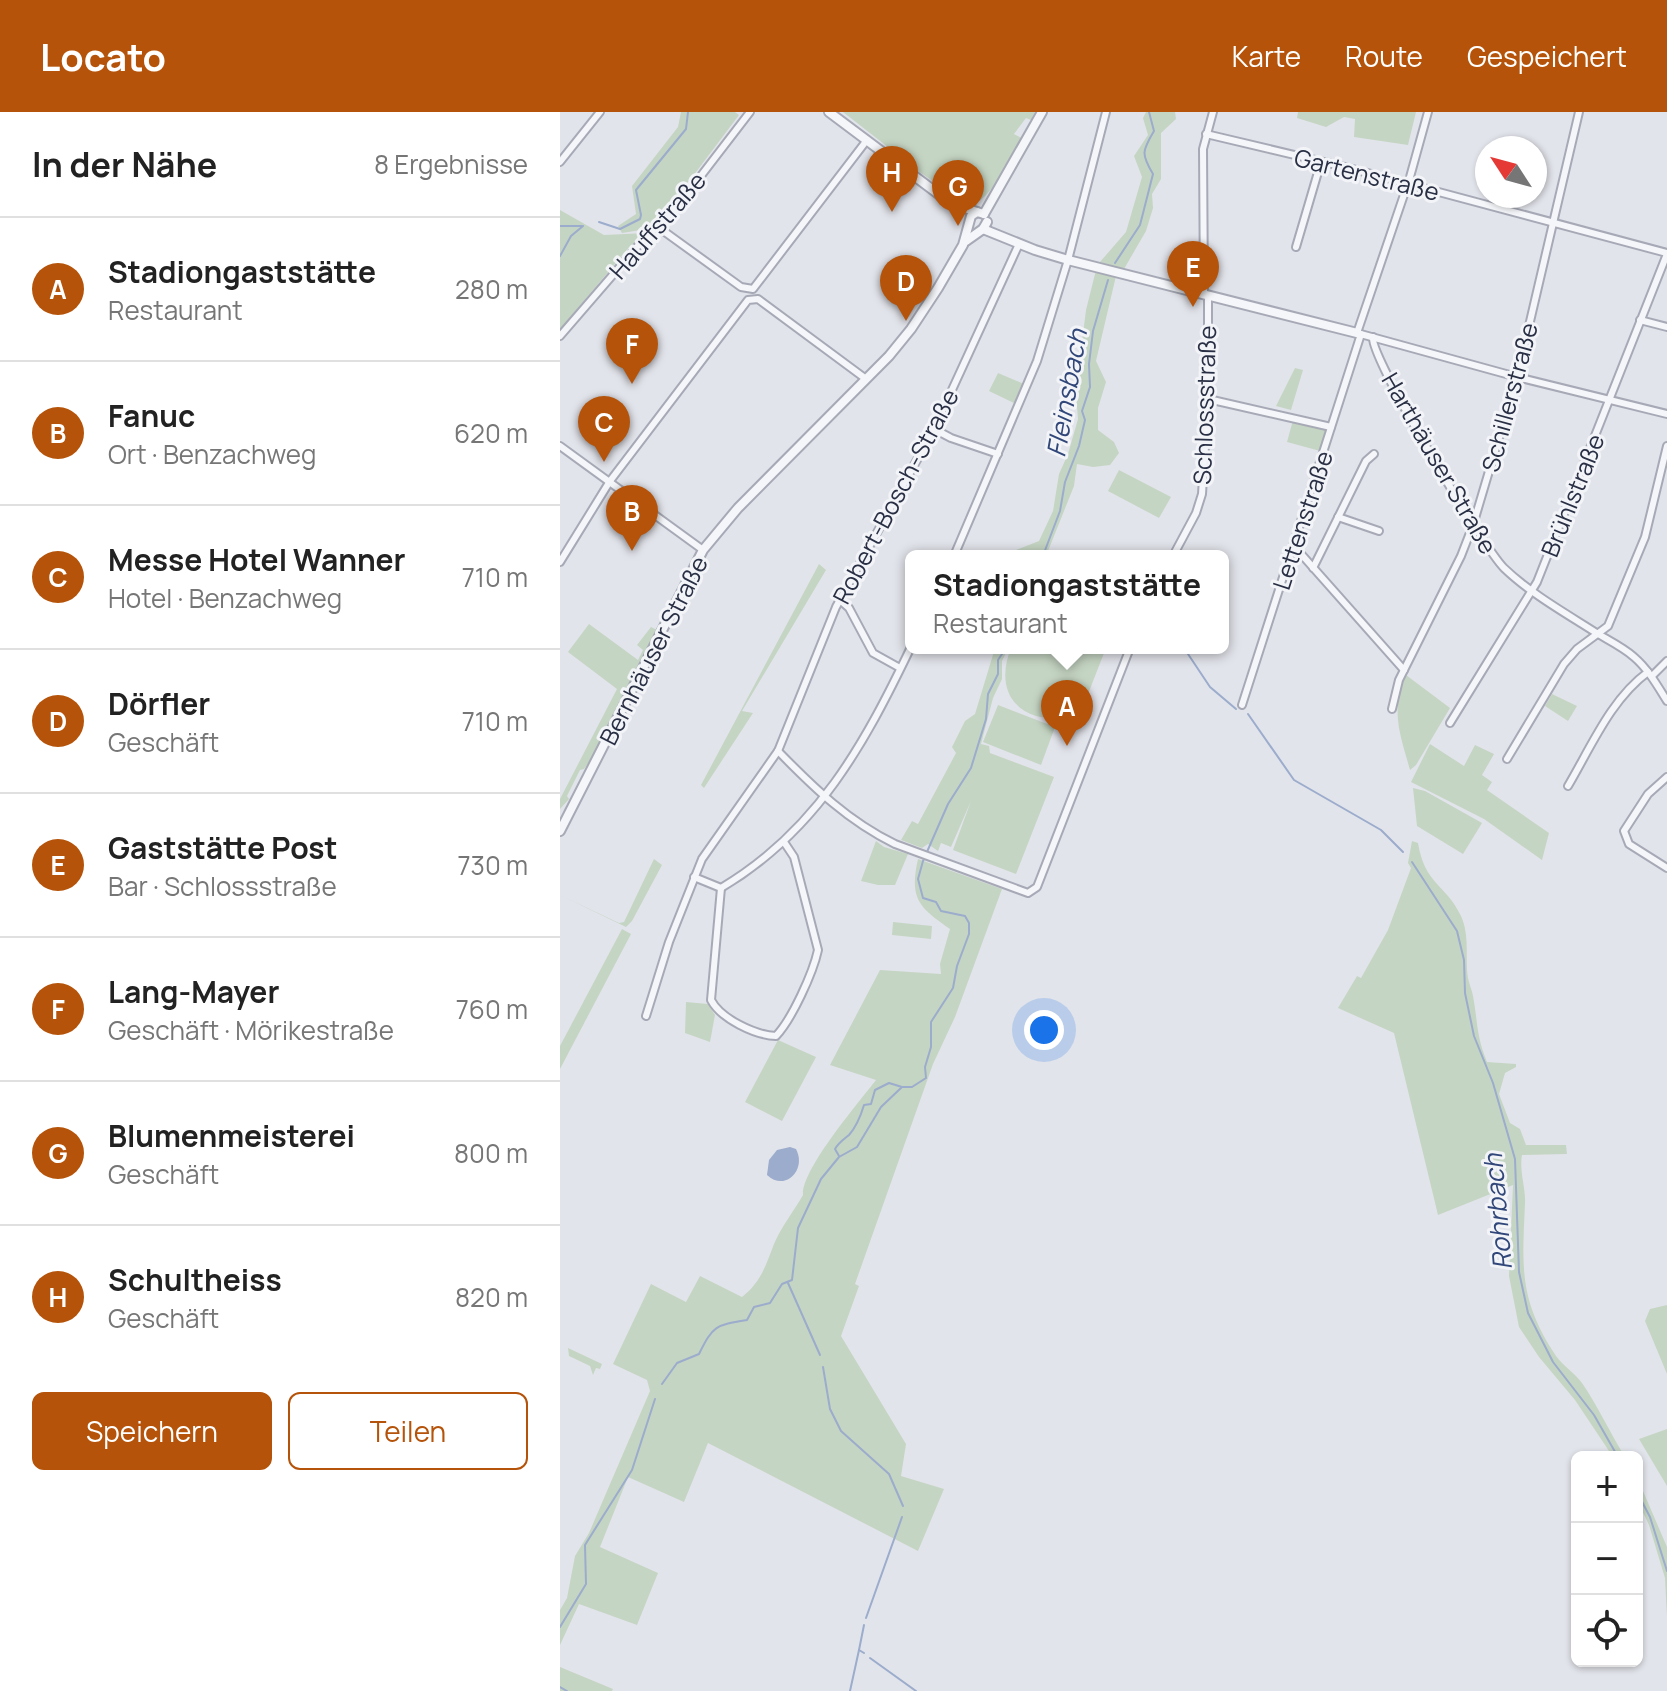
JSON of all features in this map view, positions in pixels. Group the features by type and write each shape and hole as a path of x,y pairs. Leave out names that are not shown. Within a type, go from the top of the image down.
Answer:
{"street":[{"path":"560,162 600,112"},
{"name":"Hauffstraße","path":"560,336 649,233 677,207 750,112"},
{"path":"829,112 956,205 998,234 1019,244 1068,260 1667,414"},
{"path":"963,245 982,222 1042,112"},
{"path":"957,550 1037,361 1068,260 1106,112"},
{"name":"Schlossstraße","path":"1176,550 1200,502 1208,399 1203,149 1213,112"},
{"name":"Lettenstraße","path":"1242,705 1428,112"},
{"name":"Schillerstraße","path":"1392,709 1395,691 1404,670 1461,556 1473,525 1517,377 1579,112"},
{"name":"Gartenstraße","path":"1206,134 1667,254"},
{"path":"658,227 741,287 751,290 867,140"},
{"path":"1296,247 1321,162"},
{"path":"956,205 974,230 982,222"},
{"path":"963,245 971,216 982,222"},
{"name":"Robert-Bosch-Straße","path":"646,1016 669,942 694,877 719,832 778,751 840,600 934,429 1019,244"},
{"name":"Bernhäuser Straße","path":"560,831 703,550 738,508 911,329 963,245"},
{"name":"Brühlstraße","path":"1450,723 1532,591 1667,254"},
{"path":"560,562 610,481 734,316 751,298 758,299 866,379"},
{"path":"1640,320 1667,327"},
{"name":"Harthäuser Straße","path":"1373,337 1371,342 1390,380 1473,525 1504,569 1532,591 1632,655 1650,674 1667,701"},
{"path":"1208,399 1331,427"},
{"path":"934,429 998,454"},
{"path":"560,446 703,550"},
{"path":"1507,759 1564,664 1577,649 1608,626 1641,549 1667,446"},
{"path":"1313,568 1366,461 1374,454"},
{"path":"1338,517 1379,531"},
{"path":"1294,546 1404,670"},
{"path":"840,600 849,608 873,653 900,668"},
{"path":"784,842 794,857 818,950 790,1014 776,1036 763,1034 727,1017 715,1008 711,1000 721,888 784,842 825,798 840,777 907,654"},
{"path":"778,751 825,798 860,826 895,844 1020,892 1032,891 1041,876 1128,654"},
{"path":"1568,786 1621,696 1633,682 1667,661"},
{"path":"1666,866 1629,844 1624,831 1648,794 1667,777"},
{"path":"694,877 721,888"}],"green space":[{"path":"681,112 735,112 739,115 675,200 647,229 622,233 618,226 636,214 632,186 678,127"},
{"path":"843,112 1035,112 1031,120 1026,118 1014,134 1023,139 999,178 985,196 969,206"},
{"path":"1146,112 1175,112 1176,119 1161,133 1161,179 1152,194 1153,208 1146,231 1124,269 1100,262 1126,232 1142,177 1134,156 1148,135 1143,118"},
{"path":"1298,112 1416,112 1408,145 1354,137 1355,119 1344,117 1326,127 1297,118"},
{"path":"560,210 604,235 646,233 634,247 631,245 560,329"},
{"path":"1096,270 1116,276 1096,361 1106,382 1098,408 1098,430 1114,442 1119,453 1110,465 1093,467 1077,464 1074,486 1048,550 1016,550 1039,541 1053,511 1059,474 1078,419 1076,394 1086,310"},
{"path":"1295,368 1303,370 1291,410 1276,406"},
{"path":"998,373 1024,384 1016,404 989,391"},
{"path":"1293,420 1327,429 1320,451 1287,442"},
{"path":"1119,470 1171,497 1159,518 1108,491"},
{"path":"819,564 826,570 742,711 753,713 704,788 701,785"},
{"path":"589,624 638,660 643,650 637,645 651,627 657,630 592,758 580,770 567,796 569,799 560,809 560,799 617,689 568,652"},
{"path":"993,654 1006,654 1002,661 1002,679 993,698 981,744 989,746 990,753 1054,777 1016,874 953,850 971,801 951,847 941,843 938,851 928,844 922,848 901,840 912,821 918,824 956,753 952,747 965,721 975,714"},
{"path":"1009,654 1104,654 1079,717 1066,714 1036,716 1017,705 1005,678"},
{"path":"1406,675 1450,708 1410,770 1398,722 1398,700"},
{"path":"1552,694 1577,706 1568,721 1545,706"},
{"path":"998,705 1055,727 1041,765 983,742"},
{"path":"1430,744 1464,766 1475,745 1494,754 1482,775 1492,782 1487,790 1549,833 1542,860 1484,819 1411,782"},
{"path":"1413,788 1425,791 1482,823 1463,854 1417,826"},
{"path":"876,841 884,847 908,854 895,885 861,881"},
{"path":"1412,841 1418,843 1430,876 1461,916 1468,978 1487,1062 1516,1064 1505,1073 1499,1094 1510,1123 1520,1129 1526,1145 1566,1145 1567,1154 1522,1155 1525,1198 1523,1247 1529,1300 1544,1336 1559,1360 1582,1383 1622,1451 1609,1451 1575,1400 1519,1327 1509,1276 1513,1185 1438,1215 1394,1033 1338,1008 1357,976 1361,978 1388,930 1411,868 1408,863"},
{"path":"654,859 662,865 626,927 560,895 619,923 624,922"},
{"path":"918,859 1002,889 955,1017 933,1064 855,1284 859,1286 841,1336 906,1444 901,1476 944,1489 918,1551 708,1443 684,1502 628,1477 600,1547 658,1573 637,1625 579,1604 560,1645 560,1610 567,1598 575,1556 589,1533 650,1391 647,1380 613,1364 651,1284 686,1302 700,1276 742,1297 749,1291 762,1273 777,1238 803,1195 811,1170 821,1153 876,1080 830,1065 880,970 941,974 940,964 950,929 919,901 915,884"},
{"path":"893,922 932,926 931,939 892,935"},
{"path":"622,929 631,934 560,1069 560,1046"},
{"path":"686,1002 708,1004 715,1015 710,1042 685,1033"},
{"path":"778,1040 816,1057 782,1121 745,1102"},
{"path":"1667,1305 1667,1374 1645,1321 1650,1309"},
{"path":"568,1348 602,1364 600,1369 596,1368 593,1375 590,1366 569,1356"},
{"path":"1667,1429 1667,1486 1639,1439"},
{"path":"1643,1491 1667,1547 1667,1617 1665,1578 1643,1512"},
{"path":"560,1667 613,1689 560,1691"}],"water":[{"path":"796,1149 799,1157 796,1171 787,1180 774,1180 767,1175 769,1160 777,1150"}],"waterway":[{"path":"599,222 620,229 640,219 636,190 686,129 688,112"},
{"name":"Fleinsbach","path":"1115,263 1140,225 1153,174 1144,152 1154,131 1149,112"},
{"path":"560,226 582,226"},
{"path":"560,256 571,236 583,226"},
{"name":"Fleinsbach","path":"1045,550 1079,446 1085,420 1082,411 1090,387 1093,331 1108,280"},
{"name":"Fleinsbach","path":"662,1384 677,1363 699,1354 716,1328 747,1320 754,1307 770,1303 782,1284 792,1280 798,1228 821,1179 839,1157 857,1147 881,1107 902,1087 912,1087 926,1078 931,1022 953,988 957,966 969,934 969,923 965,916 941,911 936,902 923,898 918,879 948,804 971,768 986,719 988,694 998,674 998,660 1002,654"},
{"name":"Rohrbach","path":"1188,654 1210,687 1236,709"},
{"name":"Rohrbach","path":"1248,714 1294,780 1381,830 1403,852"},
{"name":"Rohrbach","path":"1412,862 1457,931 1474,1036 1493,1083 1515,1159 1519,1272 1528,1313 1553,1362 1594,1415 1615,1451"},
{"name":"Fleinsbach","path":"839,1156 835,1149 854,1128 864,1105 871,1104 875,1090 889,1083 902,1087"},
{"path":"788,1283 820,1355"},
{"path":"823,1367 830,1409 841,1431 889,1474 903,1506"},
{"name":"Fleinsbach","path":"560,1627 586,1584 585,1545 632,1470 655,1399"},
{"name":"Rohrbach","path":"1643,1504 1667,1571"},
{"path":"866,1618 902,1517"},
{"path":"864,1625 859,1650 864,1653"},
{"path":"850,1691 859,1650"},
{"path":"870,1658 916,1691"},
{"name":"Fleinsbach","path":"560,1687 567,1691"}],"place":[{"name":"Schultheiss","path":"892,212"},
{"name":"Blumenmeisterei","path":"958,226"},
{"name":"Gaststätte Post","path":"1193,307"},
{"name":"Dörfler","path":"906,321"},
{"name":"Lang-Mayer","path":"632,384"},
{"name":"Messe Hotel Wanner","path":"604,462"},
{"name":"Fanuc","path":"632,551"},
{"name":"Stadiongaststätte","path":"1067,746"}]}
